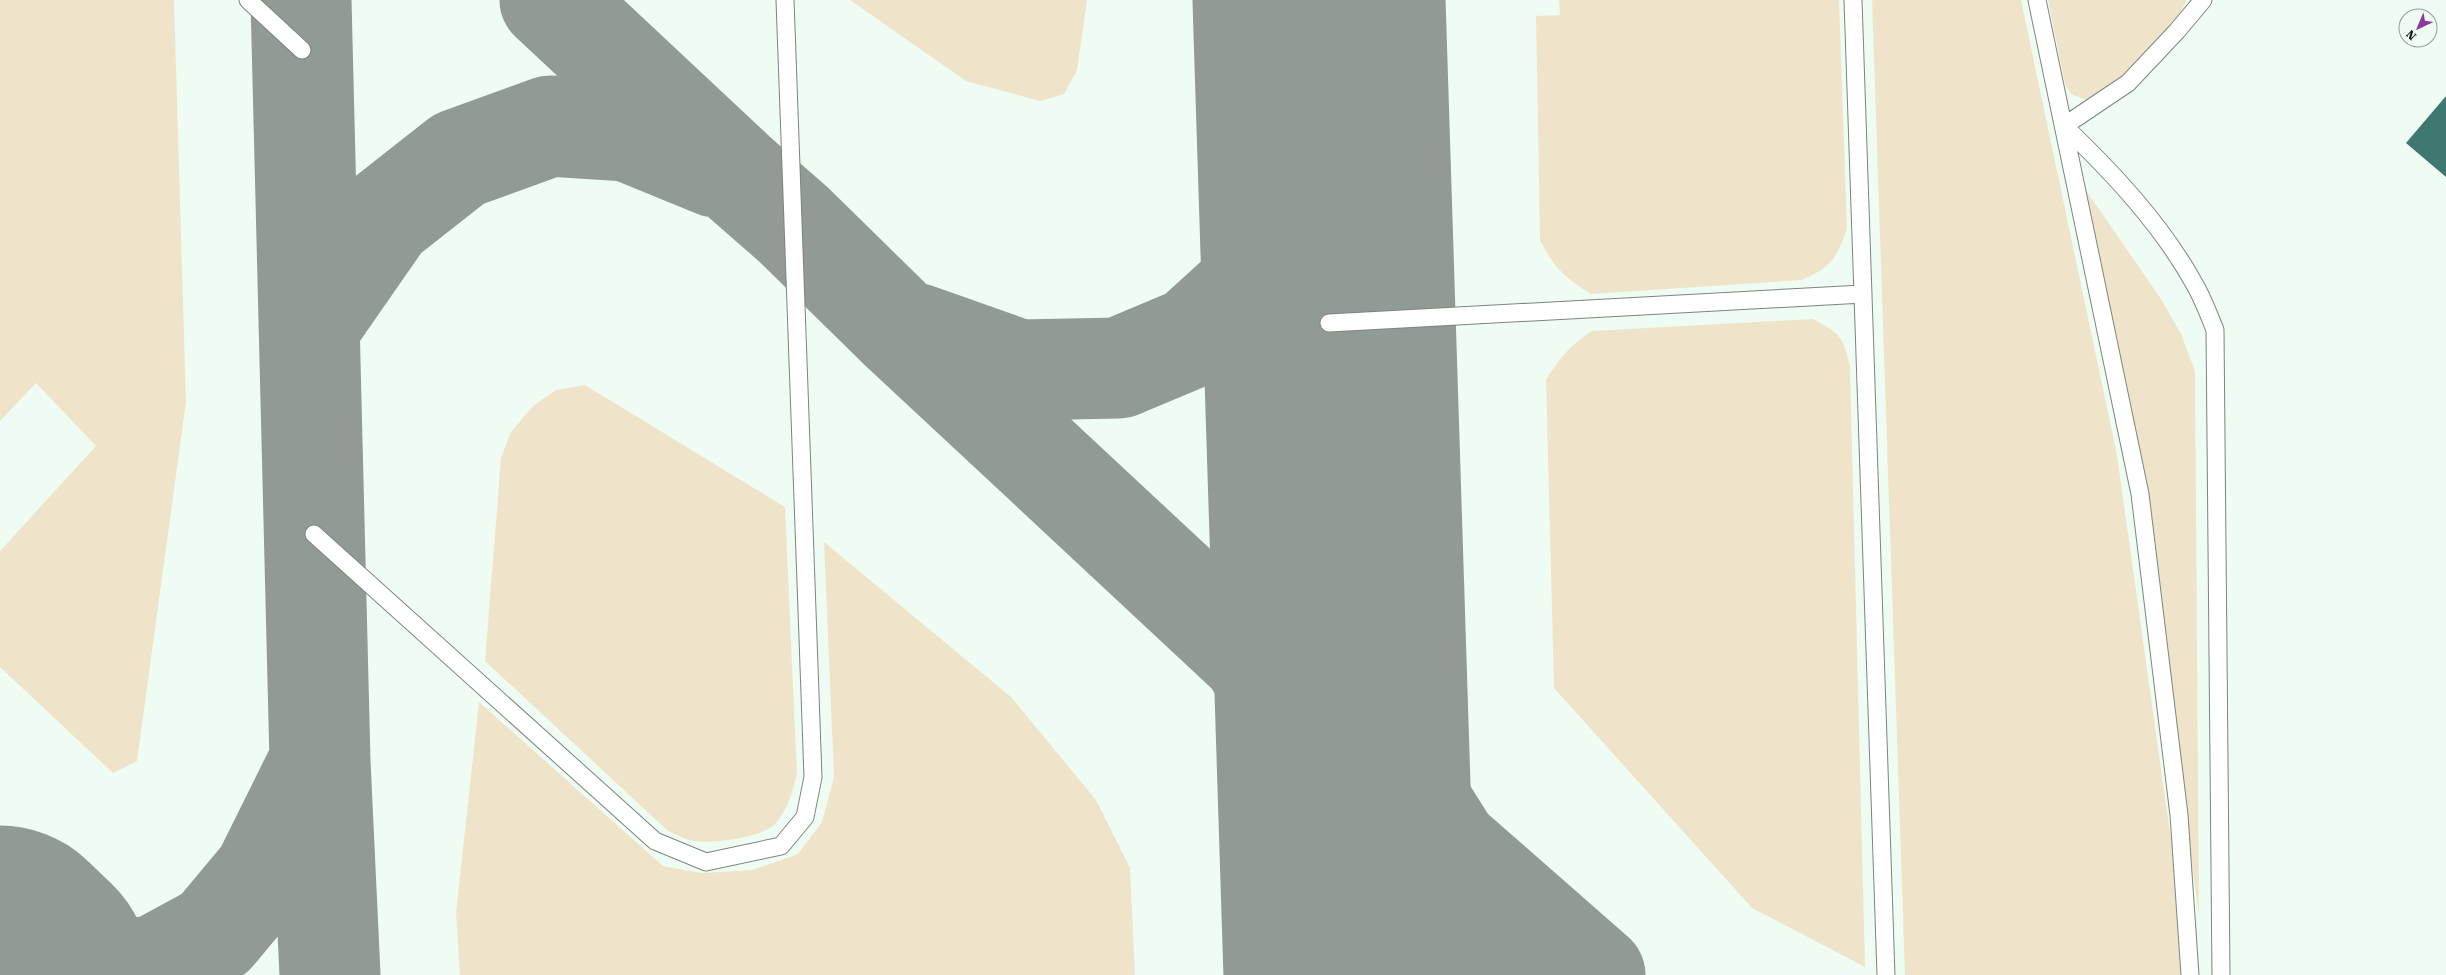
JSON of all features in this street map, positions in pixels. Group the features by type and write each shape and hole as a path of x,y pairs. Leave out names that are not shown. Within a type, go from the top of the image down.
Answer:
{"lane":[{"path":"248,0 302,50"},
{"path":"314,534 655,842 706,862 781,846 805,817 813,777 785,0"},
{"path":"1853,0 1886,975"},
{"path":"2037,0 2140,494 2179,815 2190,975"},
{"path":"2064,126 2128,83 2177,32 2204,0"},
{"path":"2064,126 2113,173 2152,221 2196,285 2215,330 2221,975"},
{"path":"1329,323 1863,294"}],"shaded area":[{"path":"0,0 174,0 186,402 137,761 113,773 0,667 0,551 96,446 36,383 0,421"},
{"path":"850,0 1087,0 1077,70 1064,94 1040,101 966,81"},
{"path":"1559,0 1839,0 1847,229 1836,255 1831,261 1819,271 1801,280 1591,294 1561,272 1550,258 1540,240 1536,16 1560,15"},
{"path":"1872,0 2021,0 2117,455 2176,876 2181,975 1905,975"},
{"path":"2048,0 2187,0 2180,13 2109,95 2086,100 2071,94 2065,84"},
{"path":"2074,173 2161,299 2181,334 2195,371 2199,915 2140,494"},
{"path":"1813,319 1829,328 1839,337 1843,343 1850,367 1865,967 1752,908 1554,688 1546,380 1556,365 1571,347 1592,331"},
{"path":"585,385 785,507 797,775 784,812 776,823 760,833 725,841 702,842 687,839 668,831 485,661 501,458 511,432 533,406 556,390"},
{"path":"824,542 1011,697 1096,800 1130,868 1135,975 460,975 456,913 479,702 663,866 701,873 753,870 798,854 822,822 834,777"}],"building":[{"path":"2446,96 2446,177 2406,143"}],"taxiway":[{"path":"301,0 320,761 330,975"},
{"path":"550,0 738,176 793,224 898,327 1251,656 1322,770 1348,897"},
{"path":"309,326 384,218 459,159 550,126 628,131 716,167"},
{"path":"914,333 1019,370 1119,368 1193,337 1259,277 1324,159"},
{"path":"1338,616 1388,750 1449,847 1595,975"},
{"path":"0,945 77,973 155,966 214,934 264,874 320,761"},
{"path":"1422,975 1483,941 1557,942"}],"runway":[{"path":"1319,0 1350,975"},
{"path":"0,952 24,975"}]}
